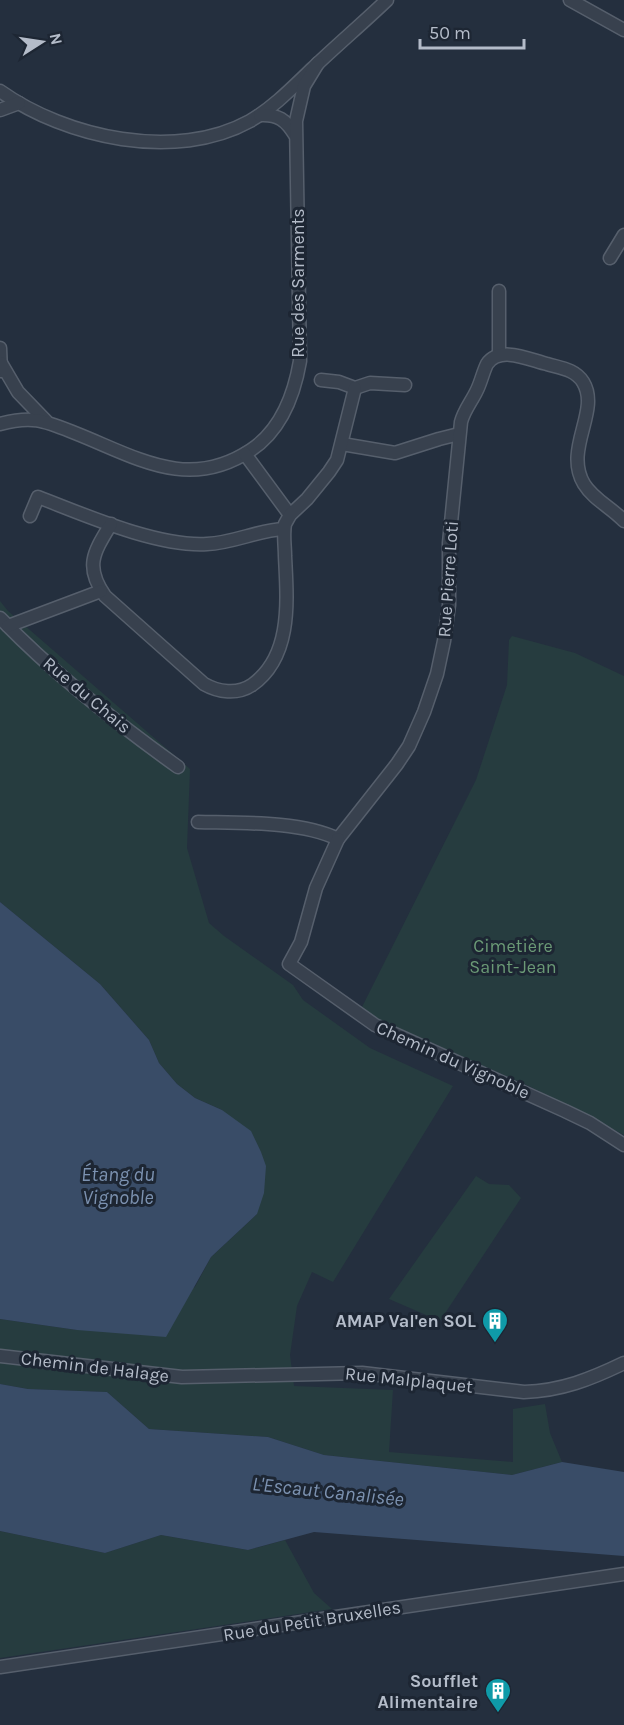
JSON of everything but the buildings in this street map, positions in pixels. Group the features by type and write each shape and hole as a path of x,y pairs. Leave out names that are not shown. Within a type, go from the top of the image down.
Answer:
{"street":[{"path":"0,91 57,121 91,132 159,142 206,138 260,115 387,0"},
{"path":"570,0 624,30"},
{"name":"Rue des Sarments","path":"46,421 157,465 175,470 195,470 213,468 245,454 262,441 279,421 291,397 298,371 301,334 297,112 301,96 318,63"},
{"path":"0,110 19,103"},
{"path":"260,115 280,117 288,123 296,135"},
{"path":"610,258 624,235"},
{"path":"499,291 499,355 514,356 569,370 582,380 587,396 585,417 577,448 578,470 583,483 592,494 624,521"},
{"path":"0,348 1,369 18,392 46,421"},
{"name":"Rue Pierre Loti","path":"289,964 301,942 313,894 338,838 403,755 420,723 437,674 449,605 449,543 459,434 463,415 486,367 492,359 499,355"},
{"path":"321,380 339,382 355,388 376,382 405,385"},
{"path":"111,524 93,557 93,569 101,591 204,684 217,690 240,690 253,684 272,662 282,638 287,611 284,529 290,515 307,499 337,460 355,388"},
{"path":"0,424 23,420 46,421"},
{"path":"342,444 395,453 459,434"},
{"path":"245,454 290,515"},
{"path":"30,516 38,497 146,536 199,544 224,542 262,531 284,529"},
{"path":"4,622 101,591"},
{"name":"Rue du Chais","path":"4,622 47,664 114,720 178,767"},
{"path":"198,822 262,824 312,830 338,838"},
{"name":"Chemin du Vignoble","path":"289,964 375,1025 566,1111 624,1145"},
{"name":"Chemin de Halage","path":"0,1356 189,1378"},
{"name":"Rue Malplaquet","path":"189,1378 362,1372 513,1392 533,1392 569,1386 624,1363"},
{"name":"Rue du Petit Bruxelles","path":"0,1667 624,1574"}],"green space":[{"path":"0,601 8,611 190,769 187,848 209,923 293,985 303,1000 370,1048 453,1086 333,1282 312,1272 297,1306 290,1355 294,1386 393,1390 389,1452 513,1462 513,1409 545,1404 550,1433 562,1462 512,1475 324,1455 268,1437 149,1429 107,1392 28,1389 0,1384 0,1319 77,1330 195,1287 211,1257 257,1214 222,1110 195,1098 177,1084 159,1063 149,1040 100,984 0,902"},
{"name":"Cimetière Saint-Jean","path":"512,636 575,653 624,676 624,1135 531,1087 360,1011 476,780 507,685 509,640"},
{"path":"476,1176 489,1184 509,1185 521,1198 440,1321 389,1299"},
{"path":"0,1531 105,1553 161,1535 248,1550 285,1540 314,1593 332,1609 0,1658"}],"water":[{"name":"Étang du Vignoble","path":"0,902 100,984 149,1040 159,1063 177,1084 195,1098 222,1110 251,1131 261,1152 266,1166 264,1193 257,1214 211,1257 166,1337 77,1330 0,1319"},
{"name":"L'Escaut Canalisée","path":"0,1384 28,1389 107,1392 149,1429 268,1437 324,1455 512,1475 562,1462 624,1472 624,1556 314,1532 248,1550 161,1535 105,1553 0,1531"}],"place":[{"name":"AMAP Val'en SOL","path":"495,1344"},
{"name":"Soufflet Alimentaire","path":"498,1714"}]}
